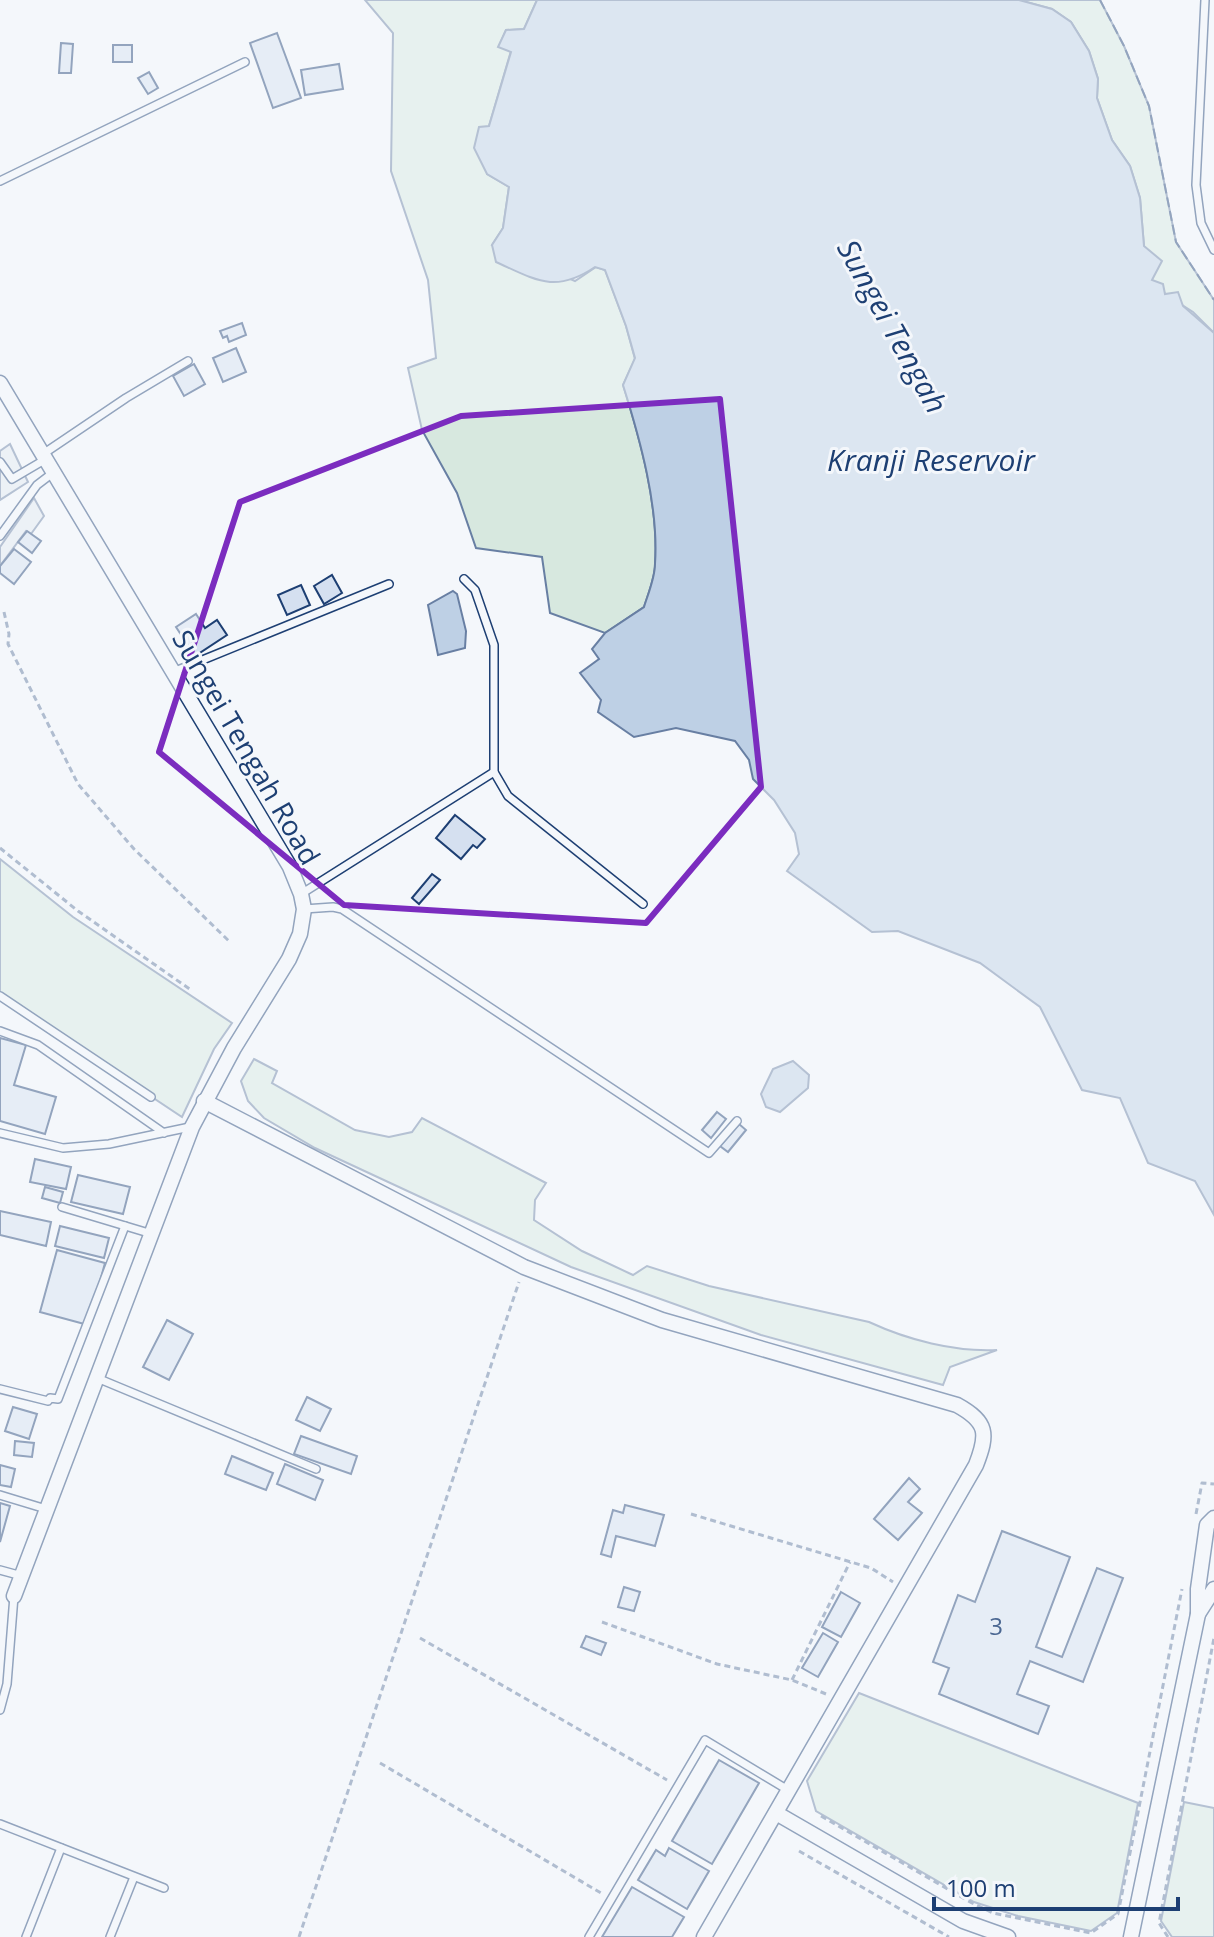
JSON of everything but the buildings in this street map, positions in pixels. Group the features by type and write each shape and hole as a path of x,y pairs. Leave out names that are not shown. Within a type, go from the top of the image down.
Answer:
{"street":[{"name":"Sungei Tengah Road","path":"0,383 290,867 303,902 300,934 289,959 204,1101 192,1127 14,1596"},
{"path":"204,1101 524,1267 662,1320 957,1405 970,1412 984,1429 985,1443 976,1465 704,1937"},
{"path":"1131,1937 1198,1614 1198,1589 1207,1525 1214,1518"},
{"path":"1198,1614 1214,1589"},
{"path":"776,1813 963,1921 1008,1937"}],"lane":[{"path":"1205,0 1196,185 1201,223 1214,250"},
{"path":"0,181 245,62"},
{"path":"0,462 12,479 126,398 188,361"},
{"path":"1,530 37,485 54,472"},
{"path":"464,579 475,590 494,645 494,772 508,796 523,811 643,904"},
{"path":"173,672 389,584"},
{"path":"303,902 494,772"},
{"path":"303,902 342,909 709,1153 737,1121"},
{"path":"0,996 151,1097"},
{"path":"0,1031 38,1045 164,1133"},
{"path":"0,1133 63,1148 109,1144 192,1127"},
{"path":"62,1207 152,1234"},
{"path":"0,1389 48,1401 50,1398 58,1399 125,1226"},
{"path":"97,1378 316,1469"},
{"path":"0,1495 46,1509"},
{"path":"0,1570 22,1576"},
{"path":"0,1710 7,1684 14,1596"},
{"path":"589,1937 705,1740 789,1790"},
{"path":"0,1824 164,1888"},
{"path":"26,1937 61,1848"},
{"path":"110,1937 134,1877"}],"path":[{"path":"4,612 8,644 78,784 134,849 231,943"},
{"path":"0,848 78,911 191,990"},
{"path":"299,1937 524,1267"},
{"path":"1194,1523 1202,1483 1214,1484"},
{"path":"691,1514 871,1568 903,1588"},
{"path":"792,1680 850,1562"},
{"path":"821,1816 993,1913 1091,1933 1118,1914 1182,1584"},
{"path":"602,1622 717,1664 792,1680 841,1700"},
{"path":"420,1638 678,1786"},
{"path":"1168,1937 1159,1923 1214,1638"},
{"path":"380,1763 612,1899"},
{"path":"799,1851 949,1937"}],"highlighted area":[{"path":"720,399 761,787 646,923 344,905 159,752 240,502 461,416"}],"shaded area":[{"path":"365,0 537,0 524,29 506,30 499,46 511,51 489,126 487,174 509,187 503,228 492,245 575,281 596,267 605,270 626,326 635,359 623,385 642,450 651,497 655,569 644,607 605,633 550,613 542,557 476,548 457,493 422,430 408,368 436,358 428,280 391,171 393,33"},
{"path":"1019,0 1100,0 1124,46 1149,106 1176,242 1214,300 1214,333 1193,312 1165,294 1151,280 1144,246 1140,198 1130,166 1112,140 1097,98 1098,79 1089,51 1071,22 1052,9"},
{"path":"10,444 28,482 0,500 0,451"},
{"path":"34,498 44,516 31,534 26,531 0,566 0,547"},
{"path":"0,859 73,917 232,1023 214,1049 182,1117 0,996"},
{"path":"254,1059 277,1071 272,1083 355,1130 389,1137 412,1132 422,1118 546,1183 535,1200 534,1220 582,1251 633,1275 647,1266 709,1286 869,1322 932,1344 997,1350 950,1367 943,1385 761,1335 571,1267 315,1148 264,1118 248,1101 241,1081"},
{"path":"859,1693 1138,1803 1117,1913 1091,1931 1018,1916 974,1902 816,1811 807,1781"},
{"path":"1184,1802 1214,1808 1214,1937 1172,1937 1161,1921"}],"water":[{"name":"Kranji Reservoir","path":"537,0 1019,0 1052,9 1071,22 1089,51 1098,79 1097,98 1112,140 1130,166 1140,198 1144,246 1162,261 1152,280 1163,284 1165,294 1178,292 1183,306 1214,333 1214,1215 1195,1181 1148,1163 1120,1098 1082,1090 1040,1007 980,963 898,931 872,932 787,871 799,854 795,833 774,800 753,779 749,760 735,741 676,728 634,737 598,712 601,700 580,673 599,659 592,649 605,633 644,607 655,569 651,497 642,450 623,385 635,358 605,270 595,267 557,282 534,279 496,262 492,245 503,228 509,187 487,174 474,148 479,127 489,126 511,52 498,47 506,30 524,29"},
{"path":"453,591 457,594 466,631 465,648 438,655 428,605"},
{"path":"793,1061 809,1075 808,1088 780,1112 766,1107 761,1094 773,1069"}],"fence":[{"path":"1100,0 1124,46 1149,106 1176,242 1214,300"}],"water label":[{"name":"Sungei Tengah","path":"893,326"}]}
